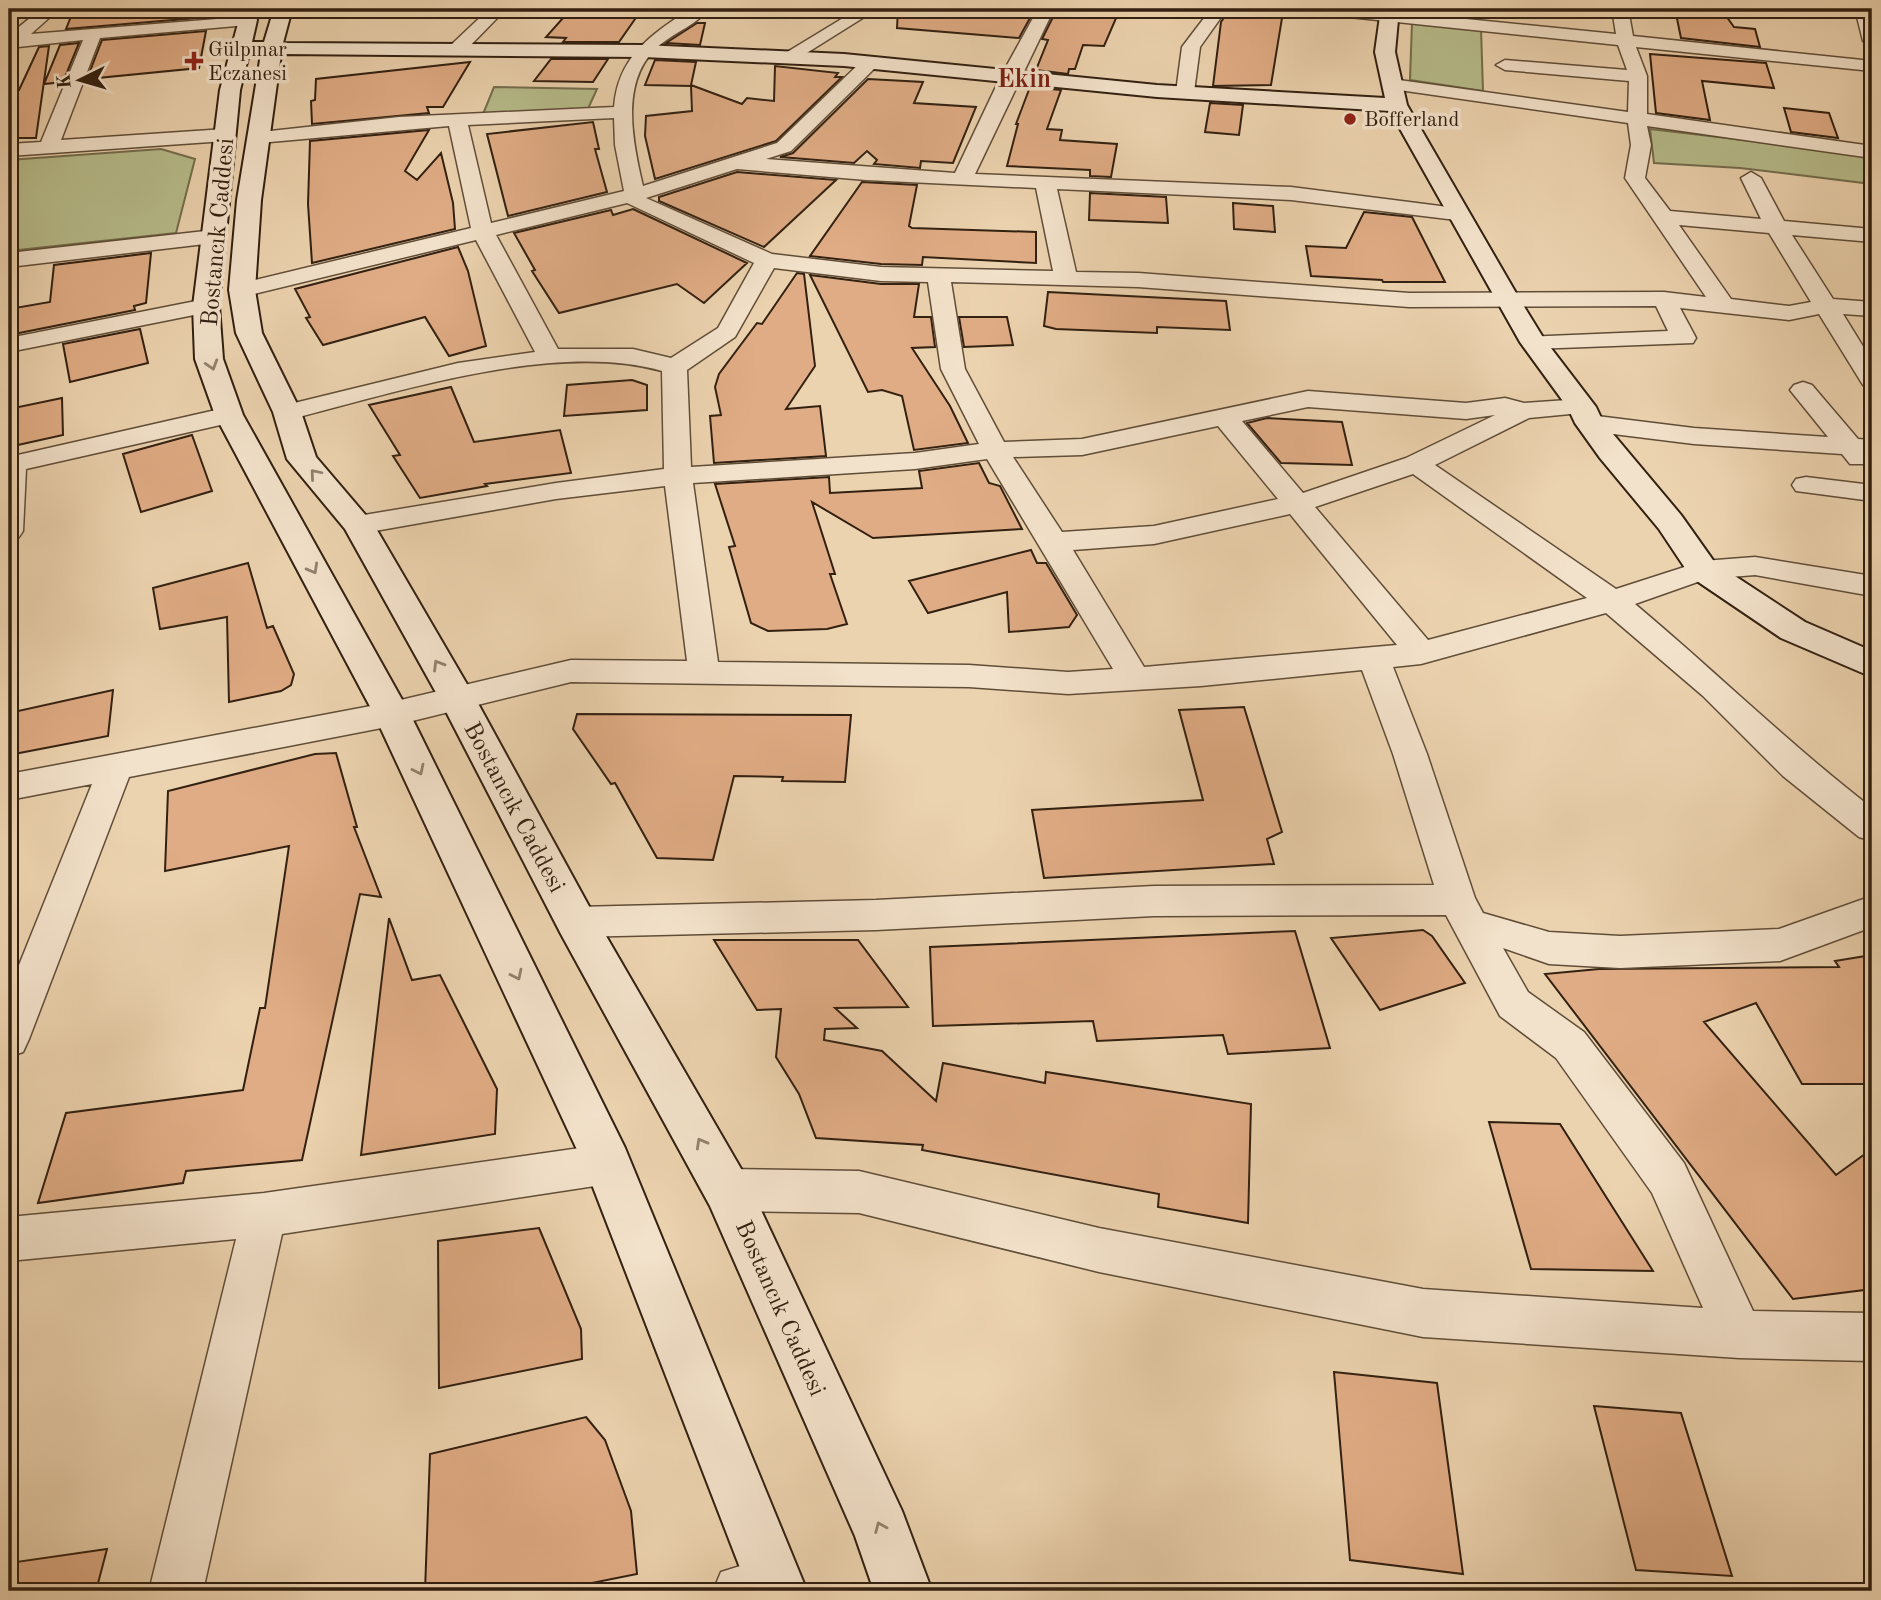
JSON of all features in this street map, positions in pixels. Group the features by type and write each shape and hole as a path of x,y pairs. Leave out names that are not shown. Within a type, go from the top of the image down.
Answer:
{"main road":[{"path":"1389,12 1385,52 1395,94 1456,214 1507,300 1609,452 1670,522 1703,570 1793,630 1872,665"},
{"path":"258,26 459,47 643,51 872,62 1185,92 1395,94"},
{"name":"Bostancık Caddesi","path":"258,26 242,136 249,200 242,290 249,334 287,412 302,459 358,525 457,698 576,922 727,1190 882,1531 903,1591"},
{"name":"Bostancık Caddesi","path":"242,136 226,148 206,306 209,359 229,415 392,714 608,1164 764,1588"}],"street":[{"path":"10,41 51,9"},
{"path":"459,47 498,9"},
{"path":"701,9 643,51 623,91 627,173 637,202 767,260 881,274 1138,280 1409,300 1664,299 1789,313 1827,306 1872,309"},
{"path":"788,57 869,9"},
{"path":"962,179 1010,76 1046,9"},
{"path":"1185,92 1191,47 1219,9"},
{"path":"1320,9 1389,12 1872,66"},
{"path":"1620,9 1625,40 1638,76 1637,121 1641,145 1635,177 1724,306"},
{"path":"1863,9 1871,36"},
{"path":"10,41 258,26"},
{"path":"48,149 93,35"},
{"path":"242,290 635,195 784,147 872,62"},
{"path":"1505,65 1638,76"},
{"path":"1395,94 1637,121 1872,152"},
{"path":"9,150 242,136 399,123 624,112"},
{"path":"457,121 482,230 550,357"},
{"path":"733,162 797,170 1270,192 1456,214"},
{"path":"1751,178 1775,225 1827,306 1863,370 1872,380"},
{"path":"1045,182 1066,278"},
{"path":"1663,217 1872,234"},
{"path":"9,260 214,237"},
{"path":"287,412 441,374 550,357 635,356 674,367 727,332 767,260"},
{"path":"938,275 953,369 995,450 1054,542 1135,679"},
{"path":"1533,342 1684,338 1664,299"},
{"path":"9,345 206,306"},
{"path":"674,367 678,475 704,673"},
{"path":"1803,390 1861,448 1872,471"},
{"path":"358,525 556,491 678,475 915,461 995,450 1082,447 1308,399 1466,411 1505,406 1524,411 1585,415 1694,436 1861,448"},
{"path":"1054,542 1154,535 1296,504 1416,464 1524,411"},
{"path":"9,531 11,464 229,415"},
{"path":"1223,415 1420,653"},
{"path":"1416,464 1612,601 1714,688 1795,767 1872,827"},
{"path":"1806,485 1872,493"},
{"path":"9,788 392,714 571,671 969,676 1068,683 1135,679 1420,653 1612,601 1703,570 1755,566 1872,586"},
{"path":"1374,658 1464,913 1514,1004 1570,1045 1668,1178 1739,1334"},
{"path":"9,1039 116,767"},
{"path":"576,922 876,915 1154,901 1464,913 1499,931 1549,948 1620,952 1780,945 1872,911"},
{"path":"9,1240 264,1215 608,1164"},
{"path":"727,1190 859,1192 1100,1250 1423,1312 1739,1334 1872,1337"},
{"path":"176,1591 264,1215"}],"green space":[{"path":"1412,22 1481,29 1483,91 1410,80"},
{"path":"494,87 597,89 587,111 483,114"},
{"path":"1650,129 1872,155 1872,184 1740,168 1654,163"},
{"path":"161,149 195,159 176,233 9,251 9,160"}],"building":[{"path":"74,9 211,9 209,17 66,29"},
{"path":"571,9 642,9 619,42 563,42 566,38 546,37"},
{"path":"898,9 1035,9 1019,38 897,28"},
{"path":"1057,9 1102,9 1097,15 1117,16 1104,46 1083,45 1075,69 1069,69 1068,74 1036,70 1048,40 1042,39"},
{"path":"1230,9 1283,12 1271,85 1213,86 1221,22"},
{"path":"1675,9 1721,9 1734,27 1755,29 1760,47 1681,38"},
{"path":"697,23 705,23 700,45 666,43"},
{"path":"206,31 199,68 87,79 102,40"},
{"path":"79,43 63,82 44,84 60,45"},
{"path":"49,46 36,138 9,138 9,106 14,91 19,90 39,47"},
{"path":"1650,54 1766,63 1774,88 1702,81 1710,120 1656,113"},
{"path":"551,59 608,59 593,82 534,81"},
{"path":"655,60 696,62 691,85 742,104 747,98 774,101 775,66 838,73 835,77 842,77 776,141 655,179 645,136 646,116 692,111 691,86 645,85"},
{"path":"470,62 443,107 427,107 429,113 312,124 311,101 315,100 316,79"},
{"path":"868,79 923,82 914,103 976,107 953,163 921,161 920,168 874,164 877,160 867,151 854,163 780,157 793,153"},
{"path":"1030,87 1061,90 1047,129 1062,130 1060,140 1117,144 1111,177 1090,176 1090,170 1007,166 1016,124"},
{"path":"1210,103 1243,105 1239,135 1205,132"},
{"path":"1784,108 1829,113 1838,138 1791,132"},
{"path":"593,122 599,149 595,149 607,192 508,216 487,134"},
{"path":"429,130 405,171 417,180 441,153 453,203 455,229 312,263 308,204 310,141"},
{"path":"737,172 836,180 764,247 659,201 659,197"},
{"path":"862,182 917,185 909,226 912,228 1036,232 1036,263 923,257 922,265 881,264 810,256"},
{"path":"1090,193 1166,197 1168,223 1089,220"},
{"path":"1233,203 1273,206 1275,232 1234,229"},
{"path":"633,209 747,263 704,303 677,284 559,313 532,271 535,270 514,233 611,210 613,215"},
{"path":"1364,212 1412,217 1445,282 1383,282 1311,276 1306,246 1346,248"},
{"path":"458,247 468,271 486,346 449,356 425,317 323,345 306,318 310,317 295,289"},
{"path":"151,253 146,303 134,306 135,310 9,335 9,309 50,302 54,265"},
{"path":"797,273 804,274 815,366 786,409 820,406 826,456 714,463 710,416 721,415 715,387 719,374 757,323 762,324"},
{"path":"810,275 881,284 919,284 914,317 931,317 935,347 912,348 950,406 968,443 914,450 902,396 882,390 868,392"},
{"path":"1048,292 1226,301 1230,330 1157,327 1157,333 1056,329 1044,326"},
{"path":"959,317 1007,317 1013,345 964,347"},
{"path":"140,329 148,363 70,382 63,344"},
{"path":"632,380 647,385 647,410 564,416 567,385"},
{"path":"451,387 474,442 560,430 571,473 485,484 487,486 420,498 393,456 400,455 369,405"},
{"path":"62,398 63,435 9,447 9,409"},
{"path":"1267,418 1342,422 1352,465 1281,463 1247,423"},
{"path":"192,435 212,491 141,512 123,454"},
{"path":"979,463 989,483 1000,486 1022,529 873,538 812,502 835,574 830,574 847,624 827,629 768,631 751,623 729,547 735,546 715,484 829,477 830,493 922,488 919,471"},
{"path":"1031,550 1037,563 1046,563 1077,615 1069,627 1009,632 1007,592 928,613 909,581"},
{"path":"248,563 267,628 273,626 294,674 291,685 281,691 229,702 227,617 160,629 153,588"},
{"path":"113,690 108,736 9,755 9,713"},
{"path":"1244,707 1282,832 1267,839 1274,864 1044,878 1032,810 1203,800 1179,710"},
{"path":"577,714 851,715 845,782 782,781 783,777 734,776 713,860 657,858 615,783 611,784 573,729"},
{"path":"336,753 357,827 354,827 381,897 360,894 302,1160 186,1171 183,1183 38,1203 66,1113 243,1090 260,1008 265,1008 289,846 165,871 168,791 315,754"},
{"path":"389,918 412,980 440,975 497,1089 495,1134 361,1155"},
{"path":"1423,930 1432,936 1465,983 1380,1010 1331,938"},
{"path":"1295,931 1330,1048 1228,1054 1223,1035 1097,1041 1093,1021 933,1026 930,947"},
{"path":"714,940 858,940 908,1007 835,1008 857,1028 825,1029 824,1040 882,1051 936,1101 943,1063 1045,1083 1046,1072 1251,1104 1248,1223 1158,1207 1159,1194 922,1150 923,1145 816,1138 799,1094 776,1057 781,1009 757,1010"},
{"path":"1872,955 1872,1084 1802,1084 1756,1003 1704,1022 1836,1175 1872,1149 1872,1289 1793,1299 1545,974 1599,969 1839,967 1835,961"},
{"path":"1489,1122 1560,1124 1653,1271 1531,1269"},
{"path":"539,1228 581,1329 582,1359 439,1388 438,1241"},
{"path":"1334,1372 1437,1383 1463,1574 1350,1560"},
{"path":"1594,1406 1681,1413 1732,1576 1636,1570"},
{"path":"586,1417 605,1440 631,1511 637,1574 552,1591 425,1591 430,1454"},
{"path":"107,1549 96,1591 9,1591 9,1563"}],"place":[{"name":"Gülpınar Eczanesi","path":"194,61"},
{"name":"Bofferland","path":"1350,119"}],"district":[{"name":"Ekin","path":"1024,78"}]}
